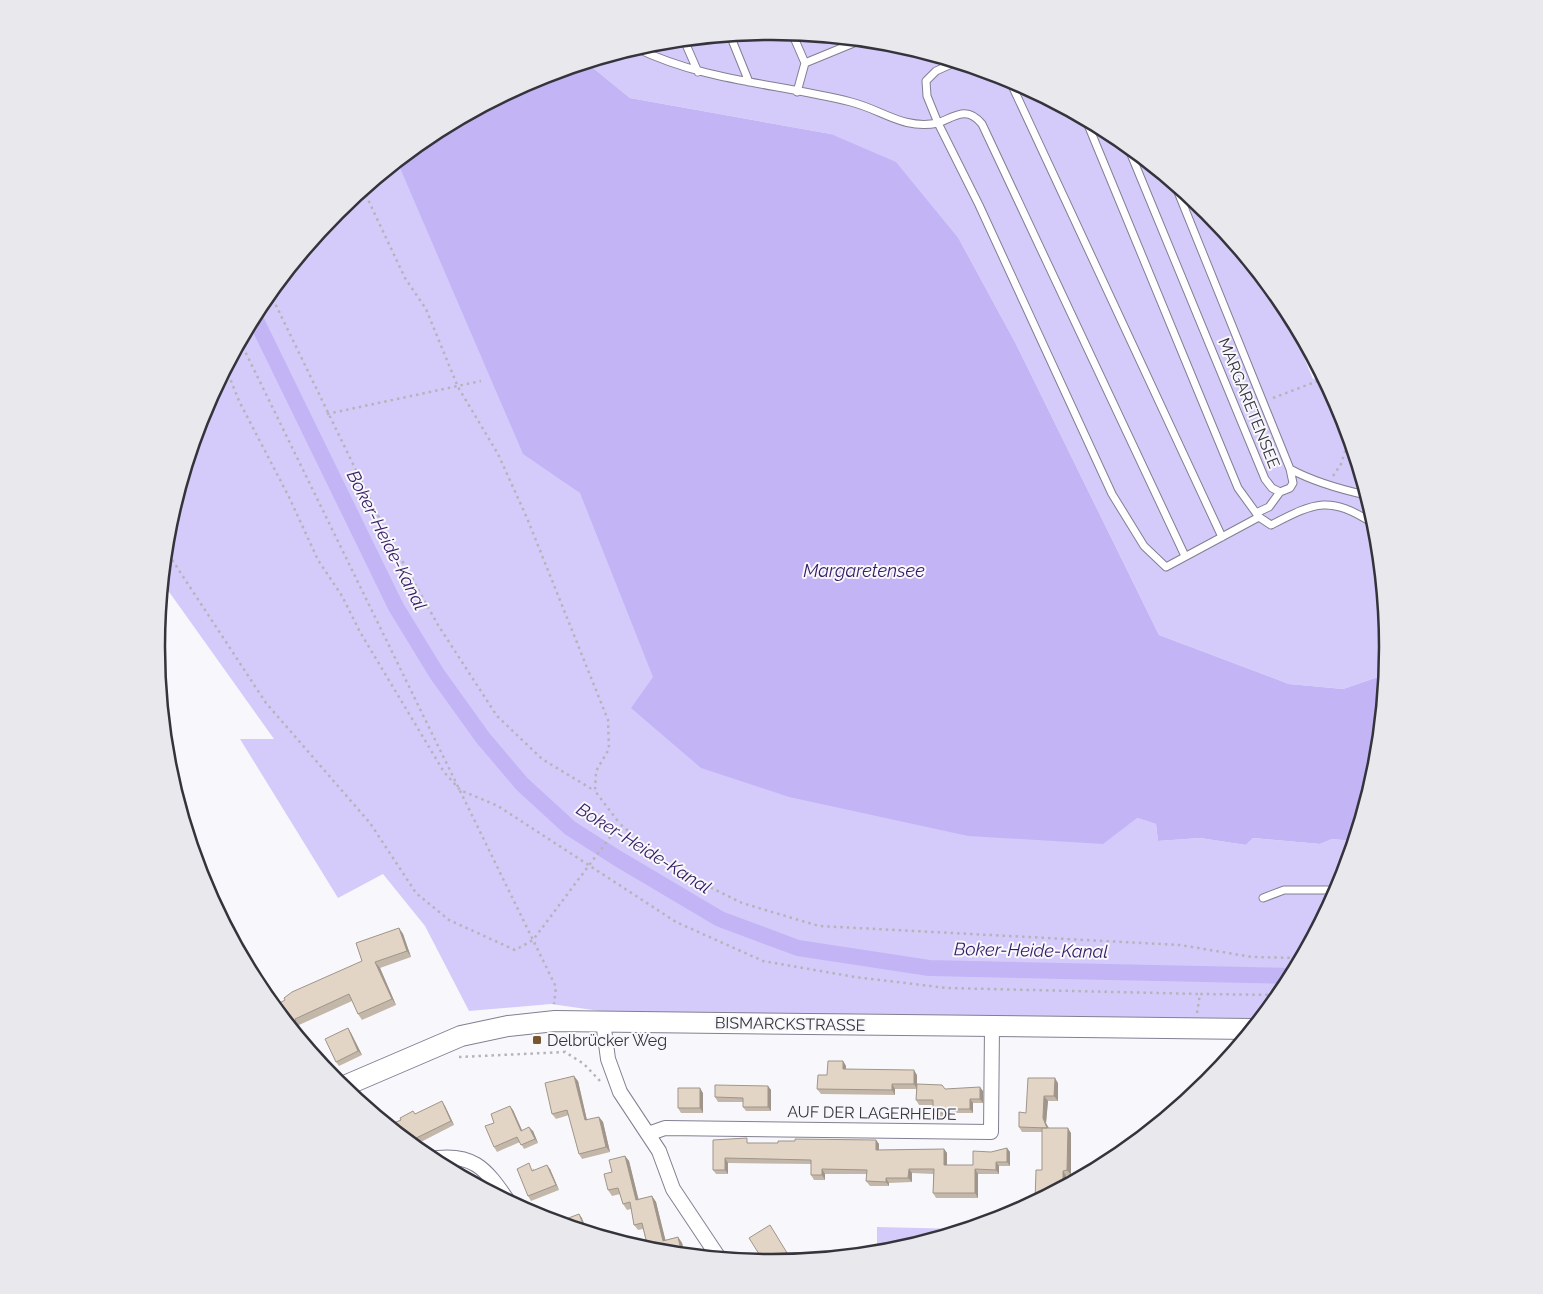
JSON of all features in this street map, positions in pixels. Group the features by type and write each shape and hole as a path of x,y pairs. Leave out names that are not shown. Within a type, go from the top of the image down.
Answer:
{"main road":[{"name":"BISMARCKSTRASSE","path":"350,1084 461,1036 508,1026 555,1021 1243,1029"}],"street":[{"path":"603,1021 608,1059 620,1092 659,1151 673,1189 714,1251"},
{"name":"AUF DER LAGERHEIDE","path":"648,1134 665,1128 990,1132 992,1026"},
{"path":"443,1158 457,1156 472,1162 488,1173 500,1189"}],"lane":[{"path":"732,41 749,82"},
{"path":"795,41 805,63 797,92"},
{"path":"805,63 849,45"},
{"path":"687,46 698,72"},
{"path":"648,53 698,72 852,102 921,127 938,124 968,113 975,116 982,124 1185,556"},
{"path":"947,66 936,71 926,81 926,96 979,205 1074,413 1127,522 1144,546 1166,567 1258,515 1269,506 1280,492"},
{"path":"1015,91 1222,537"},
{"path":"1090,130 1238,488 1258,515 1271,525 1304,508 1327,504 1342,507 1365,519"},
{"name":"MARGARETENSEE","path":"1133,159 1265,479 1272,488 1280,492 1290,488 1293,483 1290,468 1181,199"},
{"path":"1290,468 1305,477 1359,493"},
{"path":"1263,898 1284,890 1327,890"}],"path":[{"path":"366,196 406,278 426,309 458,387 498,454 527,518 608,720 609,749 596,772 595,791"},
{"path":"274,301 327,414 391,541 438,625 497,716 542,759 595,791 620,824 675,870 742,902 819,926 1180,945 1252,957 1293,958"},
{"path":"243,348 556,987 555,1021"},
{"path":"229,375 239,401 289,497 318,560 342,596 360,632 444,772 460,790 498,806 676,922 762,961 855,977 947,988 1073,989 1268,995"},
{"path":"327,414 481,381"},
{"path":"1263,401 1317,381"},
{"path":"1327,485 1341,464 1345,450"},
{"path":"171,559 266,703 370,823 416,893 449,920 487,939 515,950 533,940 588,864 620,824"},
{"path":"1194,1028 1200,994"},
{"path":"456,1058 565,1052 584,1064 608,1089 620,1092"}],"shaded area":[{"path":"732,41 811,41 851,45 929,61 967,72 1004,86 1075,121 1141,165 1201,218 1253,277 1297,344 1313,379 1316,379 1346,452 1358,490 1367,529 1377,607 1379,647 1377,677 1343,689 1289,684 1159,635 1016,344 959,239 831,134 630,98 592,67 653,52 692,45"},
{"path":"436,141 1137,818 1156,824 1158,841 1200,838 1246,845 1253,838 1320,844 1332,839 1347,840 1316,915 1297,951 1249,1022 614,1013 551,1004 469,1011 425,926 383,874 338,898 240,739 274,739 168,590 176,529 185,490 211,415 227,379 246,343 290,277 342,218 402,165"},
{"path":"877,1227 944,1229 929,1233 877,1244"}],"water":[{"name":"Margaretensee","path":"592,67 630,98 831,134 896,162 959,239 1016,344 1159,635 1289,684 1343,689 1377,677 1367,765 1358,804 1347,840 1332,839 1320,844 1253,838 1246,845 1200,838 1158,841 1156,824 1137,818 1103,844 968,836 789,797 701,768 631,708 653,677 580,493 523,454 400,167 402,165 468,121 503,103 539,86"}],"building":[{"path":"399,928 407,951 375,962 392,999 358,1014 349,994 295,1019 294,1022 280,1003 292,992 362,961 356,943"},
{"path":"348,1028 358,1051 336,1062 325,1039"},
{"path":"828,1061 843,1061 843,1069 914,1070 914,1084 892,1084 892,1090 817,1089 818,1075 827,1075"},
{"path":"574,1076 585,1120 599,1117 606,1147 579,1154 567,1110 552,1114 545,1083"},
{"path":"1028,1078 1055,1078 1054,1096 1044,1096 1043,1118 1047,1128 1019,1127 1019,1112 1026,1113"},
{"path":"917,1084 942,1085 945,1089 980,1087 980,1099 970,1099 970,1109 948,1109 948,1113 933,1113 933,1100 916,1100"},
{"path":"715,1085 768,1086 768,1107 743,1107 743,1098 715,1097"},
{"path":"678,1088 700,1088 700,1108 678,1108"},
{"path":"442,1101 451,1121 415,1138 394,1123 413,1111 415,1114"},
{"path":"510,1106 521,1131 529,1127 535,1139 521,1145 517,1137 494,1147 485,1126 494,1123 491,1114"},
{"path":"1042,1128 1068,1128 1067,1170 1063,1171 1063,1179 1035,1193 1036,1170 1042,1170"},
{"path":"747,1138 747,1143 778,1143 778,1141 795,1141 795,1139 876,1140 876,1150 944,1149 944,1165 973,1165 973,1151 991,1152 1007,1148 1007,1162 996,1162 996,1170 975,1169 975,1193 933,1193 934,1169 909,1169 908,1178 886,1178 886,1182 866,1181 867,1170 822,1169 822,1175 811,1175 811,1160 725,1158 725,1170 713,1170 713,1140"},
{"path":"625,1156 636,1200 652,1196 663,1241 678,1237 680,1247 646,1240 642,1223 634,1225 630,1202 623,1204 618,1188 608,1190 604,1174 612,1172 609,1160"},
{"path":"529,1163 532,1171 547,1165 556,1185 528,1196 517,1169"},
{"path":"579,1214 583,1224 576,1222 567,1219"},
{"path":"770,1225 787,1254 759,1254 749,1238"}],"waterway":[{"name":"Boker-Heide-Kanal","path":"258,324 396,607 437,674 483,738 522,784 570,828 617,858 720,919 798,948 929,968 1281,976"}],"place":[{"name":"Delbrücker Weg","path":"537,1040"}]}
